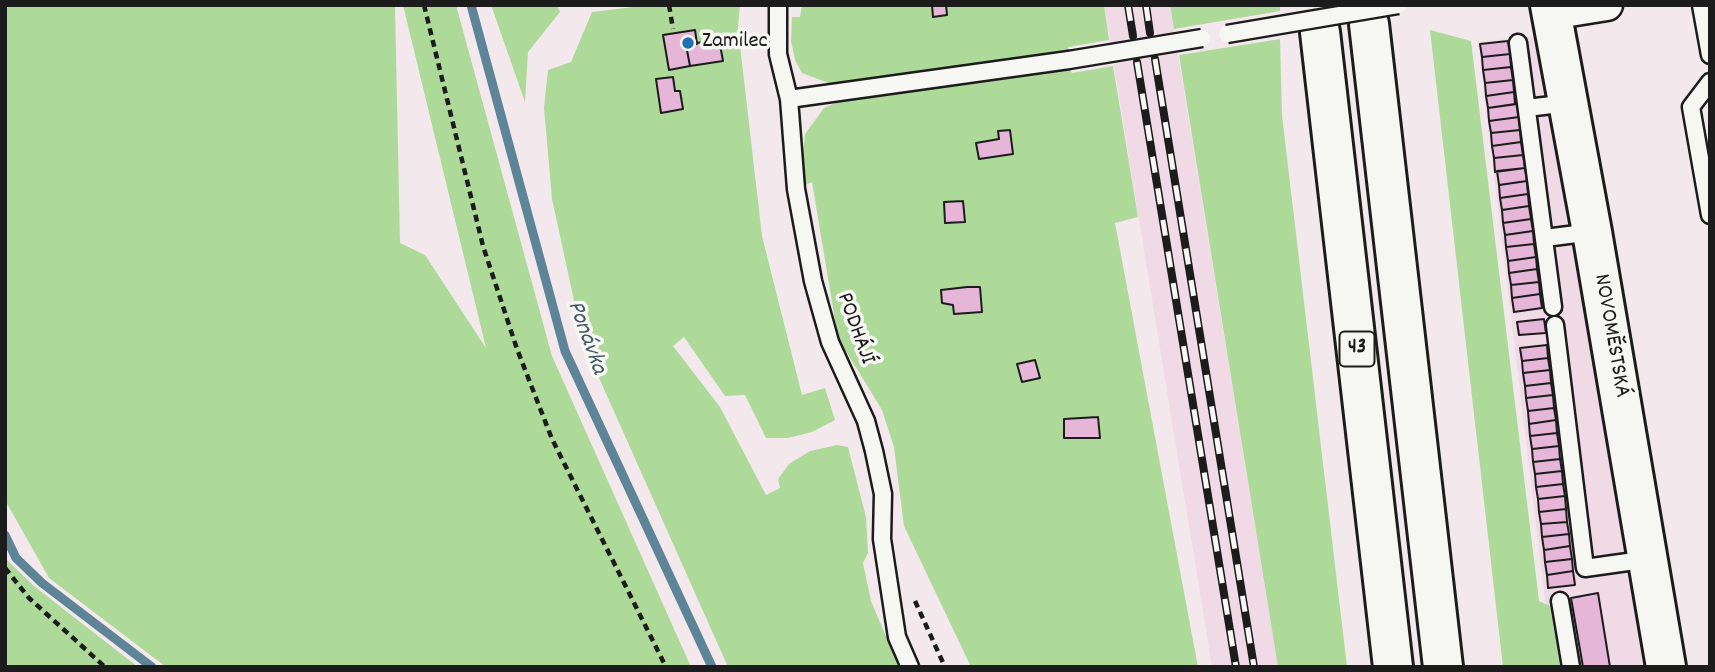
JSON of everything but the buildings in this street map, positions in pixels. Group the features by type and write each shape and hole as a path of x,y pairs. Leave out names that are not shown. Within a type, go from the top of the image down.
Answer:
{"main road":[{"name":"NOVOMĚSTSKÁ","path":"1551,10 1592,232 1666,667"},
{"name":"43","path":"1384,15 1443,667"},
{"name":"43","path":"1320,32 1393,667"}],"street":[{"path":"1551,10 1607,5"}],"lane":[{"path":"1701,5 1710,55"},
{"name":"PODHÁJÍ","path":"774,8 778,54 789,99 796,190 813,281 830,342 866,422 874,451 883,494 882,539 897,637 910,667"},
{"path":"789,99 1069,60 1227,34 1384,15"},
{"path":"1518,43 1553,307"},
{"path":"1710,82 1691,107 1710,215"},
{"path":"1527,108 1568,103"},
{"path":"1545,238 1592,232"},
{"path":"1555,326 1585,568 1648,559"},
{"path":"1560,601 1571,667"}],"path":[{"path":"424,5 483,246 517,349 552,439 666,667"},
{"path":"669,5 673,29"},
{"path":"5,569 29,598 105,667"}],"shaded area":[{"path":"1104,5 1170,5 1278,667 1212,667"},
{"path":"1539,36 1643,667 1556,667 1545,600 1478,42"}],"green space":[{"path":"5,5 395,5 400,243 425,255 486,348 403,5 456,5 552,356 691,667 166,667 49,578 5,500"},
{"path":"491,5 557,5 560,12 528,52 525,102"},
{"path":"650,5 740,5 738,28 762,236 802,395 825,388 835,420 812,432 788,438 766,438 745,395 725,396 684,337 673,346 720,407 766,495 780,488 778,479 789,464 810,451 837,445 848,447 866,517 868,553 863,563 871,601 899,667 728,667 583,342 552,199 544,108 548,70 571,62 592,12"},
{"path":"802,5 1104,5 1109,40 1068,47 1068,50 840,85 831,84 802,73 795,60 791,41 792,17 800,17"},
{"path":"1170,5 1280,5 1280,11 1174,29"},
{"path":"1430,30 1471,41 1539,601 1550,606 1560,667 1503,667"},
{"path":"1280,39 1282,115 1347,667 1278,667 1179,55"},
{"path":"1113,66 1138,217 1115,223 1198,667 971,667 904,526 894,447 882,410 838,338 812,182 805,185 805,134 824,108 842,100 1069,69 1072,73"},
{"path":"5,558 34,586 138,667 5,667"}],"waterway":[{"name":"Ponávka","path":"471,5 565,351 712,667"},
{"path":"5,535 16,558 42,583 152,667"}],"railway":[{"path":"1128,5 1133,36"},
{"path":"1146,5 1150,33"},
{"path":"1155,59 1254,667"},
{"path":"1137,62 1236,667"}],"place":[{"name":"Zamilec","path":"688,43"}]}
